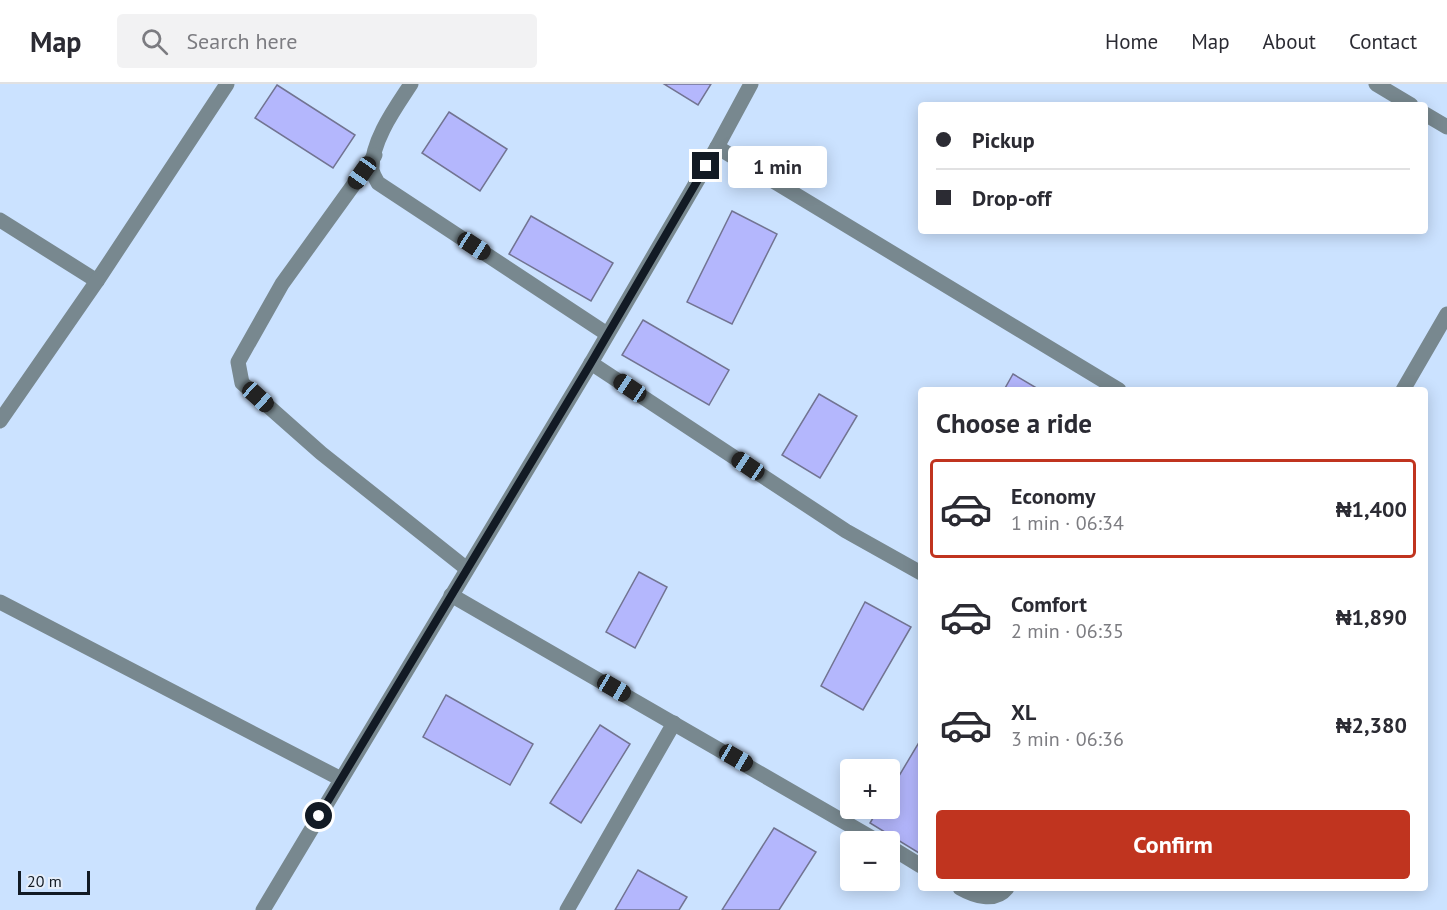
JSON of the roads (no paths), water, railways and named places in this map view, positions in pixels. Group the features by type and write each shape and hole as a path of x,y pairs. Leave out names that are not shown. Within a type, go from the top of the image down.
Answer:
{"street":[{"path":"0,421 97,281 227,84"},
{"path":"411,84 385,123 372,172 378,183 607,334"},
{"path":"263,910 591,363 717,147 751,84"},
{"path":"1376,84 1406,102"},
{"path":"1428,116 1447,127"},
{"path":"717,147 1114,387"},
{"path":"375,155 282,284 238,362 242,383 321,453 467,569"},
{"path":"0,220 97,281"},
{"path":"1404,387 1447,314"},
{"path":"591,363 846,531 918,571"},
{"path":"451,595 860,831"},
{"path":"0,602 341,779"},
{"path":"567,910 674,723"},
{"path":"900,853 918,864"},
{"path":"965,891 986,898 1003,894 1005,891"}]}
